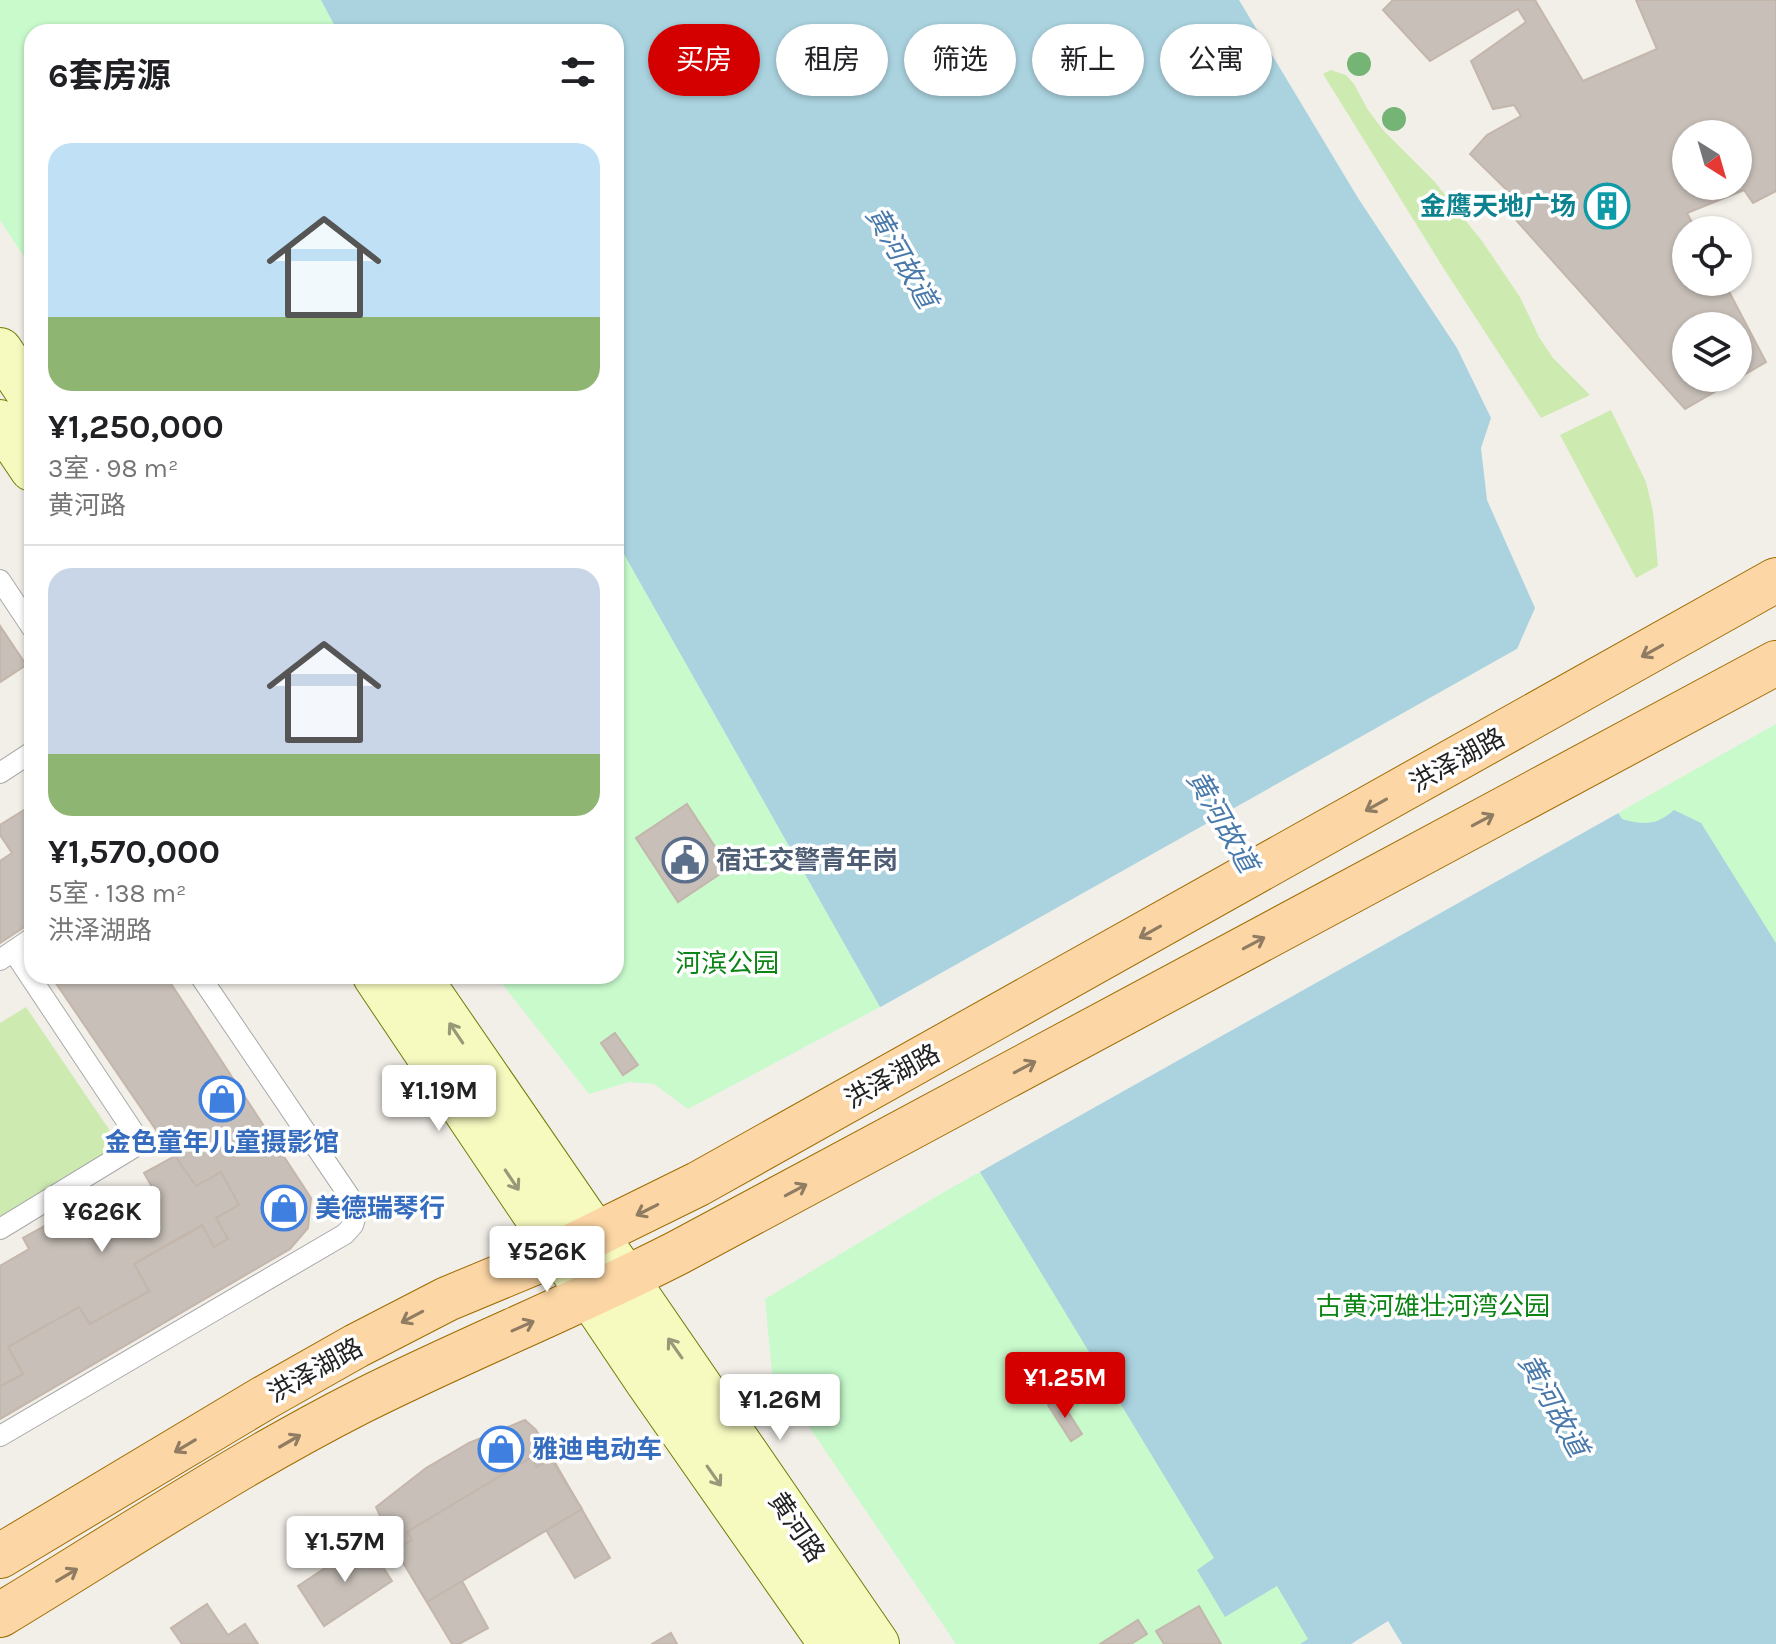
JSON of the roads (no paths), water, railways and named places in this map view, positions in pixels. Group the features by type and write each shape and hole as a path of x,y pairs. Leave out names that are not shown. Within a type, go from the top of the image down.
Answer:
{"main road":[{"path":"0,350 24,386"},
{"path":"0,422 24,457"},
{"name":"洪泽湖路","path":"0,1556 356,1346 447,1299 578,1244 698,1184 1776,580"},
{"name":"洪泽湖路","path":"0,1615 313,1428 478,1345 608,1288 727,1227 1769,666"},
{"name":"黄河路","path":"381,984 608,1288 831,1644"},
{"name":"黄河路","path":"423,984 578,1244"},
{"name":"黄河路","path":"608,1288 877,1644"}],"lane":[{"path":"0,580 24,616"},
{"path":"0,773 24,757"},
{"path":"24,943 6,955 24,980"},
{"path":"0,1229 141,1143 27,984"},
{"path":"0,1436 345,1234 353,1225 358,1209 205,984"}],"water":[{"name":"黄河故道","path":"321,0 1239,0 1253,24 1160,24 1160,96 1272,96 1272,55 1358,198 1457,348 1491,418 1481,448 1487,500 1535,608 1517,649 1622,819 1650,823 1674,810 1701,823 1776,943 1776,1644 1300,1644 1308,1639 1277,1586 1225,1617 1197,1570 1214,1558 880,1007 624,554 624,24 334,24"}],"place":[{"name":"金鹰天地广场","path":"1607,206"},
{"name":"宿迁交警青年岗","path":"685,860"},
{"name":"金色童年儿童摄影馆","path":"222,1099"},
{"name":"美德瑞琴行","path":"284,1208"},
{"name":"雅迪电动车","path":"501,1449"}],"park label":[{"name":"河滨公园","path":"727,963"},
{"name":"古黄河雄壮河湾公园","path":"1433,1306"}]}
